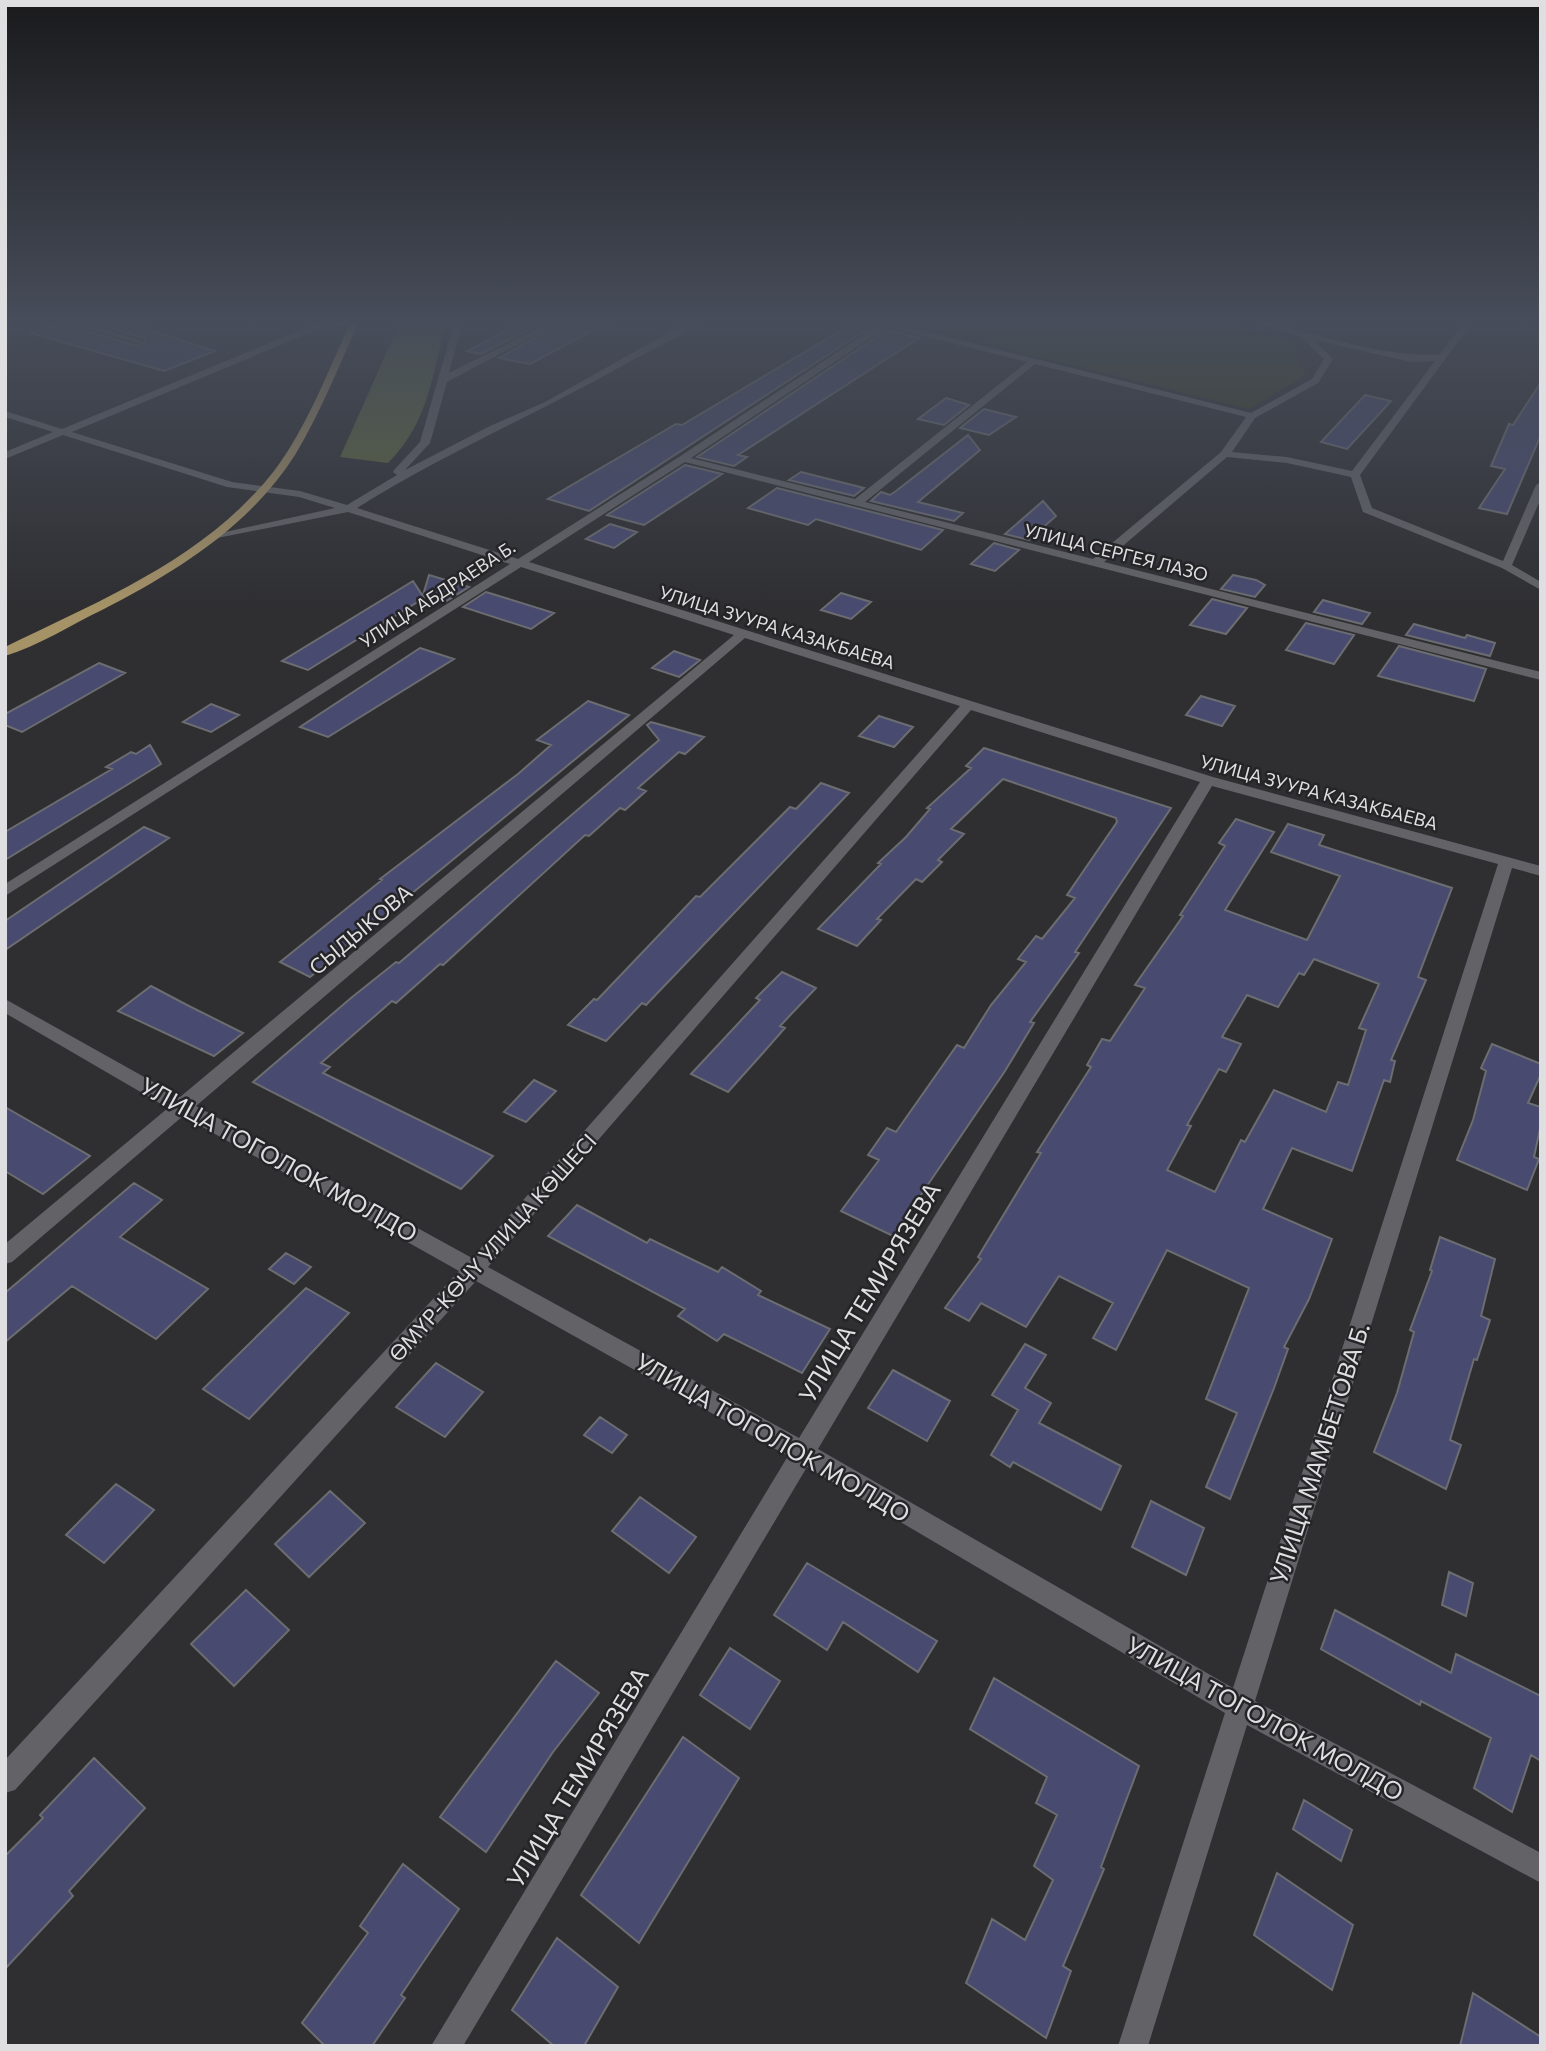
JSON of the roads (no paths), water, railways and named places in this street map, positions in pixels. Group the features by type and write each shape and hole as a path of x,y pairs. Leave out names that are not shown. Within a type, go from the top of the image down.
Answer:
{"main road":[{"path":"5,652 143,581 211,538 244,512 264,490 312,416"}],"street":[{"name":"УЛИЦА ЗУУРА КАЗАКБАЕВА","path":"10,416 231,485 300,494 1208,780 1541,871"},
{"path":"5,456 102,416"},
{"path":"388,483 425,443 433,416"},
{"path":"211,538 348,509 388,483 521,416"},
{"name":"УЛИЦА АБДРАЕВА Б.","path":"5,891 748,416"},
{"path":"857,503 966,416"},
{"path":"1094,564 1225,454 1252,416"},
{"path":"1355,475 1398,416"},
{"path":"1225,454 1287,460 1355,475"},
{"name":"УЛИЦА СЕРГЕЯ ЛАЗО","path":"683,459 1541,676"},
{"path":"1355,475 1367,510 1506,566 1541,587"},
{"path":"1506,566 1541,485"},
{"name":"СЫДЫКОВА","path":"5,1256 184,1108 742,634"},
{"name":"ӨМҮР-КӨЧҮ УЛИЦА КӨШЕСІ","path":"5,1780 475,1268 968,705"},
{"name":"УЛИЦА ТЕМИРЯЗЕВА","path":"446,2046 1208,780"},
{"name":"УЛИЦА МАМБЕТОВА Б.","path":"1133,2046 1238,1706 1507,861"},
{"name":"УЛИЦА ТОГОЛОК МОЛДО","path":"5,1005 184,1108 803,1452 1238,1706 1541,1869"}]}
